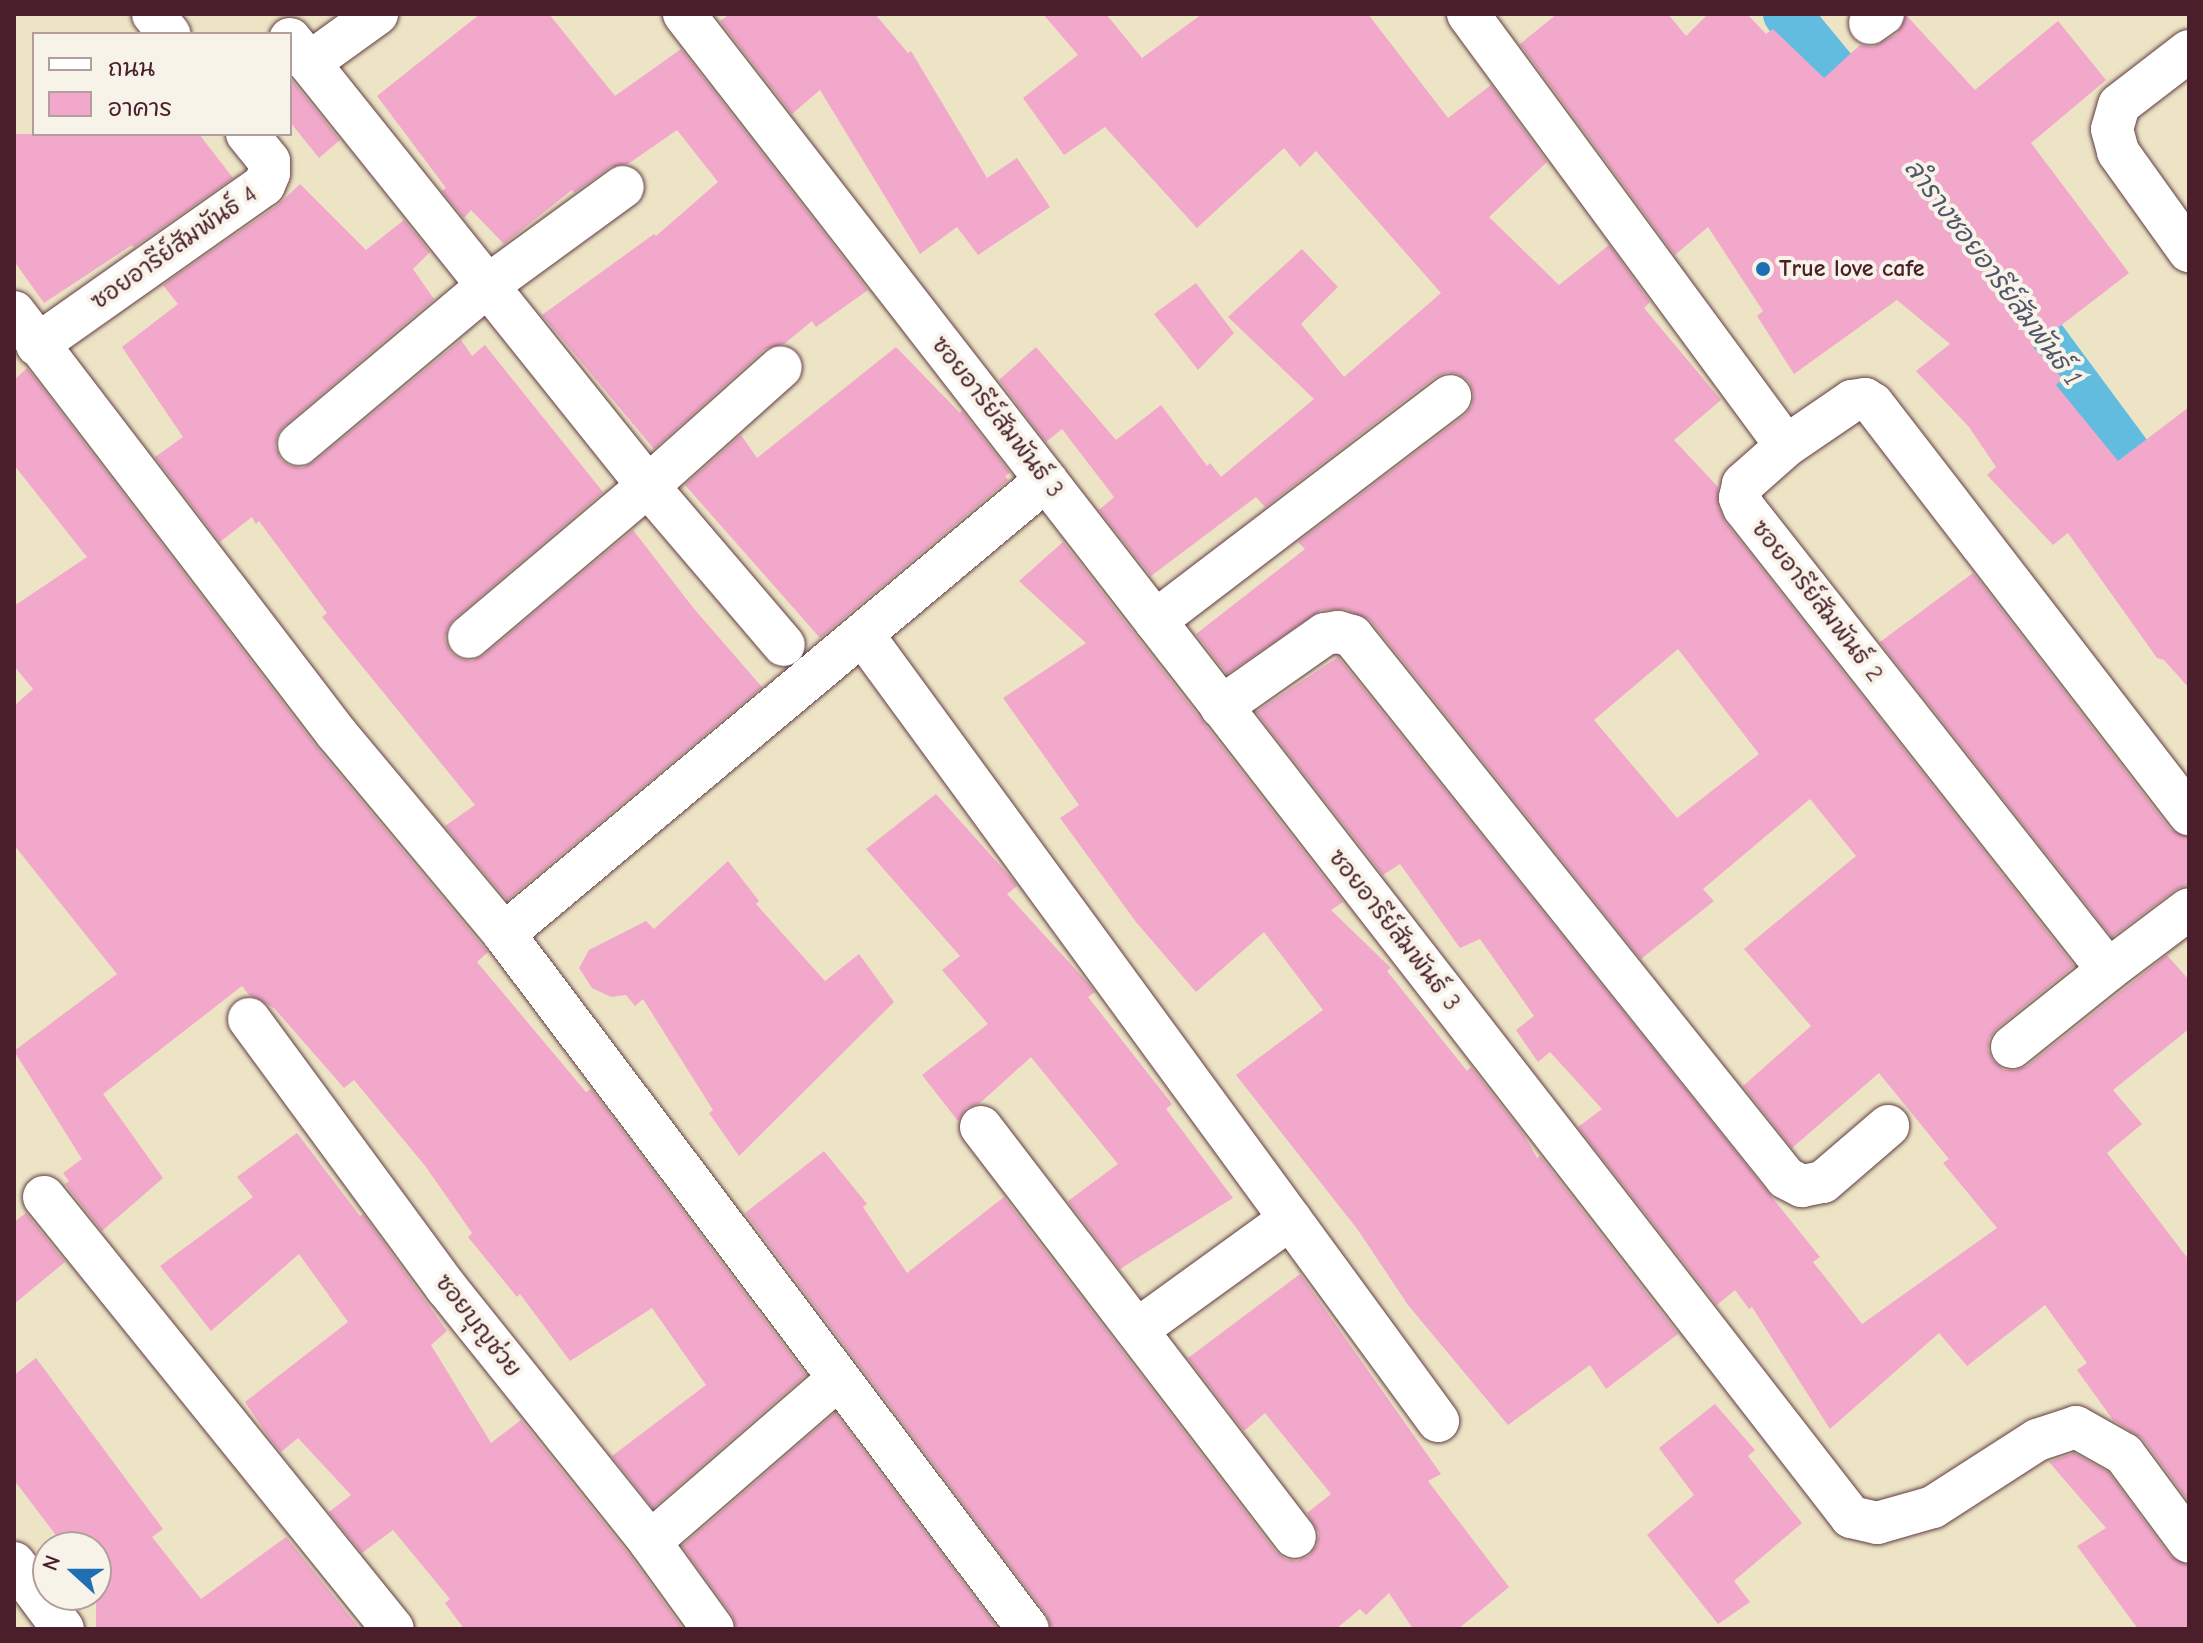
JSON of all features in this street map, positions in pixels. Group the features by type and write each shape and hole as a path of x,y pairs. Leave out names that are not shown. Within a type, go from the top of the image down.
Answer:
{"street":[{"path":"153,14 167,32"},
{"path":"270,14 285,32"},
{"path":"377,14 295,45 648,486 784,645"},
{"name":"ซอยอารีย์สัมพันธ์ 3","path":"684,14 1851,1517 1877,1523 1933,1507 2037,1440 2076,1427 2124,1454 2189,1542"},
{"path":"1468,14 1786,446 1852,401 1865,399 1873,404 2189,814"},
{"path":"2189,51 2119,105 2112,129 2118,152 2189,251"},
{"name":"ซอยอารีย์สัมพันธ์ 4","path":"22,327 264,185 269,161 249,136"},
{"path":"299,444 487,286 623,187"},
{"path":"22,327 337,734 504,934 1028,1629"},
{"path":"469,637 648,486 781,367"},
{"path":"1155,621 1450,396"},
{"name":"ซอยอารีย์สัมพันธ์ 2","path":"1786,446 1743,484 1740,498 1744,508 2108,970"},
{"path":"504,934 1046,480"},
{"path":"1221,707 1325,634 1338,632 1352,636 1786,1178 1802,1186 1823,1182 1888,1126"},
{"path":"863,635 1438,1421"},
{"path":"2012,1047 2189,909"},
{"name":"ซอยบุญช่วย","path":"249,1019 446,1287 650,1542 713,1629"},
{"path":"981,1127 1295,1537"},
{"path":"44,1197 393,1629"},
{"path":"1138,1329 1290,1219"},
{"path":"650,1542 838,1379"},
{"path":"20,1584 63,1629"}],"building":[{"path":"480,14 549,14 615,96 681,49 868,290 816,327 812,321 784,344 765,349 654,449 542,315 654,234 656,236 718,182 677,130 628,164 610,167 574,193 572,190 504,244 471,210 464,218 442,191 446,188 377,96"},
{"path":"730,14 875,14 908,53 911,51 987,178 1017,158 1050,207 978,255 957,227 920,254 820,90 792,114 720,21"},
{"path":"1043,14 1106,14 1142,58 1202,14 1368,14 1448,118 1491,85 1547,162 1489,217 1559,285 1609,245 1650,302 1644,308 1721,400 1674,440 1718,487 1718,506 1725,522 2074,966 1996,1029 1989,1039 1988,1050 1993,1061 2004,1070 2027,1066 2167,955 2189,980 2189,1029 2113,1090 2142,1124 2107,1153 2189,1260 2189,1502 2143,1439 2113,1420 2077,1370 2087,1363 2045,1305 1967,1366 1939,1333 1830,1429 1752,1307 1749,1309 1735,1290 1717,1305 1578,1127 1602,1109 1550,1052 1538,1062 1516,1030 1534,1016 1480,939 1460,948 1400,864 1383,875 1256,712 1338,657 1820,1257 1813,1262 1862,1324 1997,1228 1943,1163 1949,1159 1879,1073 1792,1148 1743,1086 1811,1026 1744,949 1856,856 1810,799 1703,889 1714,901 1641,959 1370,620 1345,609 1321,610 1227,674 1196,634 1305,549 1298,542 1465,415 1472,406 1474,394 1469,381 1448,372 1435,377 1265,507 1256,497 1151,576 1099,510 1114,497 1062,429 1046,442 999,380 1036,347 1116,440 1161,405 1207,466 1210,463 1221,477 1314,399 1228,317 1302,249 1338,287 1301,324 1344,377 1441,293 1316,151 1300,167 1284,148 1197,228 1105,127 1064,155 1023,98 1078,55","holes":["1678,649 1759,754 1677,818 1594,720"]},
{"path":"1557,14 1668,14 1686,36 1708,14 1747,14 1766,34 1773,29 1824,78 1860,45 1873,47 1897,34 1906,15 1975,90 2058,21 2106,80 2031,143 2129,273 2033,347 2063,379 2056,385 2118,461 2189,407 2189,688 2164,660 2157,658 2068,533 2053,545 1987,475 1996,467 1969,427 1916,371 1950,344 1897,300 1794,374 1757,316 1763,311 1708,227 1675,255 1520,44"},
{"path":"292,80 340,140 319,158 292,124"},
{"path":"14,134 201,136 233,178 134,247 132,245 44,303 14,261"},
{"path":"300,184 366,250 404,220 430,252 413,269 434,299 284,426 277,435 275,447 281,460 290,466 302,468 314,462 461,340 472,356 485,345 603,492 454,619 447,628 445,640 451,653 460,659 472,661 484,655 633,530 695,610 762,687 507,900 445,826 475,805 322,617 327,613 259,521 256,524 252,517 220,542 155,457 183,437 122,347 178,304 163,285 278,205"},
{"path":"1196,283 1234,333 1198,370 1154,314"},
{"path":"896,347 960,413 962,411 1010,473 1005,476 1008,480 820,638 685,485 741,435 757,458"},
{"path":"27,368 318,749 488,952 477,962 586,1092 591,1089 806,1375 653,1508 612,1456 706,1385 652,1308 570,1361 520,1294 517,1297 468,1237 472,1233 426,1167 354,1080 344,1088 274,1008 249,995 242,986 103,1094 163,1178 102,1231 65,1184 69,1181 63,1173 82,1159 14,1051 117,974 14,845 14,706 33,689 14,666 14,606 87,557 14,465 14,380"},
{"path":"1063,542 1343,902 1331,910 1391,968 1387,971 1467,1071 1471,1067 1524,1135 1537,1158 1540,1156 1678,1334 1606,1389 1590,1365 1508,1425 1408,1305 1358,1230 1236,1075 1323,1010 1264,932 1196,992 1136,922 1060,818 1079,805 1003,698 1086,643 1019,581"},
{"path":"1973,573 2170,829 2189,837 2189,884 2175,890 2112,937 1880,642"},
{"path":"936,794 1013,880 1017,886 1007,894 1095,992 1088,997 1172,1104 1166,1109 1233,1198 1120,1269 1068,1201 1118,1164 1031,1057 980,1103 966,1108 958,1121 922,1075 988,1024 942,970 960,956 866,849"},
{"path":"728,861 759,901 756,904 825,981 859,954 894,1002 739,1156 709,1113 713,1110 643,999 635,1006 626,995 611,997 592,988 579,968 589,950 646,921 654,929"},
{"path":"297,1133 360,1216 363,1214 447,1331 431,1345 491,1443 521,1420 631,1557 683,1629 464,1629 445,1603 450,1599 393,1530 362,1553 329,1512 351,1495 298,1438 281,1452 270,1439 245,1402 348,1322 299,1254 211,1331 160,1266 253,1197 237,1177"},
{"path":"824,1151 867,1204 863,1207 907,1273 1004,1197 1276,1552 1285,1559 1297,1561 1309,1556 1317,1545 1319,1533 1307,1513 1331,1494 1265,1413 1244,1431 1188,1358 1300,1274 1441,1474 1428,1481 1509,1587 1458,1629 1413,1629 1389,1593 1366,1615 1360,1609 1336,1629 1052,1629 1047,1615 745,1213"},
{"path":"26,1213 65,1262 14,1304 14,1222"},
{"path":"36,1358 163,1529 152,1537 201,1599 286,1537 360,1629 96,1629 96,1611 112,1611 112,1531 53,1531 14,1480 14,1375"},
{"path":"1715,1404 1755,1450 1748,1456 1802,1523 1734,1581 1750,1602 1718,1624 1647,1535 1694,1495 1659,1448"},
{"path":"835,1413 998,1629 737,1629 732,1615 682,1546"},
{"path":"2074,1453 2108,1472 2170,1556 2189,1566 2189,1629 2138,1629 2077,1546 2106,1528 2049,1462"}],"waterway":[{"name":"ลำรางซอยอารีย์สัมพันธ์ 1","path":"1787,14 1876,122"},
{"name":"ลำรางซอยอารีย์สัมพันธ์ 1","path":"2004,287 2189,537"}],"place":[{"name":"True love cafe","path":"1763,269"}]}
